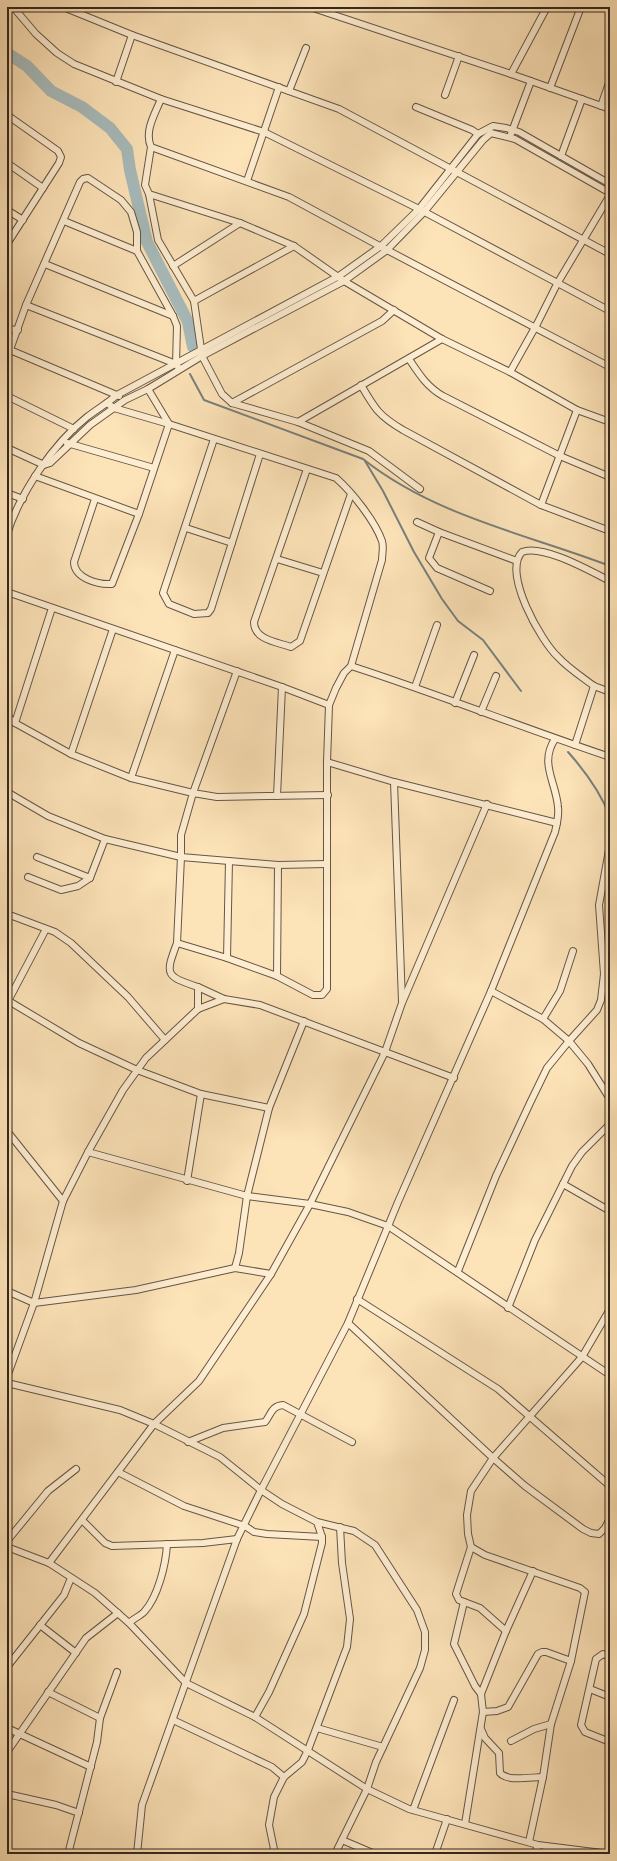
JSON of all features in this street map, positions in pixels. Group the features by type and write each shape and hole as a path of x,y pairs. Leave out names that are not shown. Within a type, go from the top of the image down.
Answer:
{"street":[{"path":"13,7 36,34 57,53 74,64 161,99 264,132 421,211 610,311"},
{"path":"310,7 459,56 610,109"},
{"path":"511,74 547,7"},
{"path":"550,88 581,7"},
{"path":"68,9 132,35 339,109 610,254"},
{"path":"116,82 132,35"},
{"path":"289,91 306,48"},
{"path":"445,95 459,56"},
{"path":"601,106 610,80"},
{"path":"510,137 531,81"},
{"path":"247,181 279,87"},
{"path":"161,99 149,130 149,142 151,147 146,184 158,240 194,301 202,356 222,394 232,402 298,422 369,451 420,489"},
{"path":"561,156 582,99"},
{"path":"416,107 472,130 478,134"},
{"path":"7,115 60,154 61,160 7,244"},
{"path":"44,466 50,463 90,425 125,400 148,389 202,349 341,278 421,211 478,134 494,126 513,130 610,184"},
{"path":"7,534 12,519 36,476 44,466 46,459 88,416 117,395 202,356 341,278 387,250 458,172 483,140 491,133 510,137 610,194 557,284 536,327 510,372"},
{"path":"151,147 289,197 610,367"},
{"path":"7,163 43,188"},
{"path":"7,358 26,305 80,182 83,179 91,179 121,200 132,212 137,232 137,251 177,326 178,367"},
{"path":"149,194 240,223 294,246 341,278 442,338 510,372 577,410 610,422"},
{"path":"7,210 23,220"},
{"path":"64,221 137,251"},
{"path":"173,266 240,223"},
{"path":"194,301 294,246"},
{"path":"44,264 173,316"},
{"path":"26,305 178,367"},
{"path":"232,402 382,321 394,310"},
{"path":"7,329 18,330"},
{"path":"298,422 409,359 442,338"},
{"path":"10,350 117,395 125,400"},
{"path":"409,359 424,381 433,390 560,456 610,477"},
{"path":"361,385 376,411 389,422 541,505 610,531"},
{"path":"95,499 74,562 74,568 83,577 112,584 139,514 169,424 148,389"},
{"path":"7,396 74,429"},
{"path":"107,403 114,408 169,424 336,478 347,487 373,523 382,542 382,560 351,666 341,678 330,705 327,762 327,989 322,995 312,995 277,976 227,958 177,943"},
{"path":"541,505 577,410"},
{"path":"64,439 69,444 154,468"},
{"path":"214,439 186,528 163,593 168,604 194,614 208,613 211,609 260,454"},
{"path":"7,448 44,466"},
{"path":"307,469 256,618 254,629 259,636 291,647 300,641 351,494"},
{"path":"36,476 139,514"},
{"path":"7,493 23,499"},
{"path":"417,522 517,562"},
{"path":"186,528 232,543"},
{"path":"439,532 429,558 433,565 490,591"},
{"path":"610,581 559,558 534,551 522,552 517,562 517,575 521,594 539,633 557,657 594,686 610,692"},
{"path":"277,559 323,573"},
{"path":"7,592 282,686 330,705"},
{"path":"15,723 52,608"},
{"path":"415,687 437,625"},
{"path":"71,754 113,628"},
{"path":"131,778 175,650"},
{"path":"455,703 474,655"},
{"path":"351,666 415,687 555,739 610,757"},
{"path":"237,671 193,793 181,835 177,943 169,966 172,975 178,980 224,999 260,1005 454,1078"},
{"path":"481,712 496,676"},
{"path":"277,796 282,686"},
{"path":"575,746 594,686"},
{"path":"7,716 15,723 71,754 131,778 193,793 217,797 328,795"},
{"path":"137,1854 142,1805 237,1539 348,1323 388,1226 491,991 555,832 558,808 547,760 548,748 555,739"},
{"path":"327,762 394,782 487,804 557,823"},
{"path":"394,782 402,1003"},
{"path":"7,792 48,816 105,838 181,856 278,865 327,864"},
{"path":"49,1563 154,1424 199,1381 271,1274 310,1204 385,1052 402,1003 487,804"},
{"path":"28,877 61,890 78,886 90,878 105,838"},
{"path":"458,1271 496,1176 547,1068 597,1010 601,1000 604,974 600,905 610,850"},
{"path":"37,857 90,878"},
{"path":"227,958 229,861"},
{"path":"277,976 278,865"},
{"path":"7,914 55,932 71,943 128,997 165,1040"},
{"path":"46,929 7,1001 79,1043 138,1070 201,1094 269,1108"},
{"path":"543,1020 560,991 573,951"},
{"path":"198,987 198,1009"},
{"path":"491,991 543,1020 570,1041 588,1064 610,1099"},
{"path":"7,1377 34,1303 63,1201 88,1152 123,1090 146,1058 198,1009 224,999"},
{"path":"235,1268 239,1253 247,1196 269,1108 304,1021"},
{"path":"186,1181 201,1094"},
{"path":"508,1308 535,1240 572,1166 582,1152 610,1124"},
{"path":"7,1132 63,1201"},
{"path":"88,1152 186,1181 247,1196 310,1204 348,1212 388,1226 458,1271 508,1308 610,1375"},
{"path":"563,1184 610,1211"},
{"path":"7,1291 34,1303 136,1290 235,1268 271,1274"},
{"path":"357,1299 498,1388 610,1486"},
{"path":"506,1631 480,1608 459,1600 456,1594 471,1547 468,1534 467,1515 471,1490 492,1458 582,1357 610,1309"},
{"path":"348,1323 492,1458 525,1486 587,1531 599,1534 605,1528 610,1518"},
{"path":"7,1383 120,1410 154,1424 220,1457 261,1490 282,1504 316,1522 354,1531 375,1545 417,1610 425,1632 425,1650 420,1668 383,1747 367,1789 335,1854"},
{"path":"188,1442 223,1428 265,1422 272,1410 277,1405 282,1405 301,1413 352,1442"},
{"path":"7,1541 48,1491 76,1469"},
{"path":"118,1472 184,1506 245,1526 254,1532 322,1537"},
{"path":"82,1520 105,1543 112,1546 203,1543 237,1539"},
{"path":"255,1717 269,1692 304,1614 322,1537 316,1522"},
{"path":"275,1854 269,1825 274,1797 284,1777 302,1762 308,1750 347,1647 350,1619 342,1563 340,1527"},
{"path":"128,1623 144,1611 159,1585 166,1562 167,1544"},
{"path":"7,1547 49,1563 95,1593 118,1613 186,1683 255,1717 367,1789 414,1810 538,1845 610,1854"},
{"path":"471,1547 485,1555 580,1588 585,1592 572,1661 551,1724 543,1777 529,1842"},
{"path":"465,1824 481,1729 483,1712 481,1694 506,1631 533,1571"},
{"path":"7,1667 64,1595 71,1578"},
{"path":"464,1602 454,1644 475,1686 481,1694"},
{"path":"7,1752 86,1638 118,1613"},
{"path":"40,1625 76,1653"},
{"path":"483,1712 497,1711 508,1707 538,1654 546,1652 572,1661"},
{"path":"610,1657 603,1654 596,1659 582,1725 582,1730 585,1732 610,1742"},
{"path":"68,1854 91,1768 97,1742 100,1718 117,1672"},
{"path":"590,1689 610,1697"},
{"path":"48,1692 100,1718"},
{"path":"414,1810 454,1700"},
{"path":"173,1720 272,1767 284,1777"},
{"path":"511,1741 534,1729 551,1724"},
{"path":"7,1728 91,1768"},
{"path":"317,1728 383,1747"},
{"path":"481,1729 485,1738 499,1753 500,1773 502,1776 510,1779 543,1777"},
{"path":"7,1794 56,1805 79,1813"},
{"path":"435,1854 447,1819"},
{"path":"342,1840 375,1854"},
{"path":"535,1854 538,1845"}],"waterway":[{"path":"7,53 27,66 51,91 82,107 110,128 127,149 130,170 147,242 188,322 193,347"},
{"path":"190,374 204,400 363,459 391,479 420,495 482,522 610,566"},
{"path":"365,461 383,491 414,552 442,599 458,621 483,640 521,691"},
{"path":"568,752 592,783 602,799 610,817"}]}
